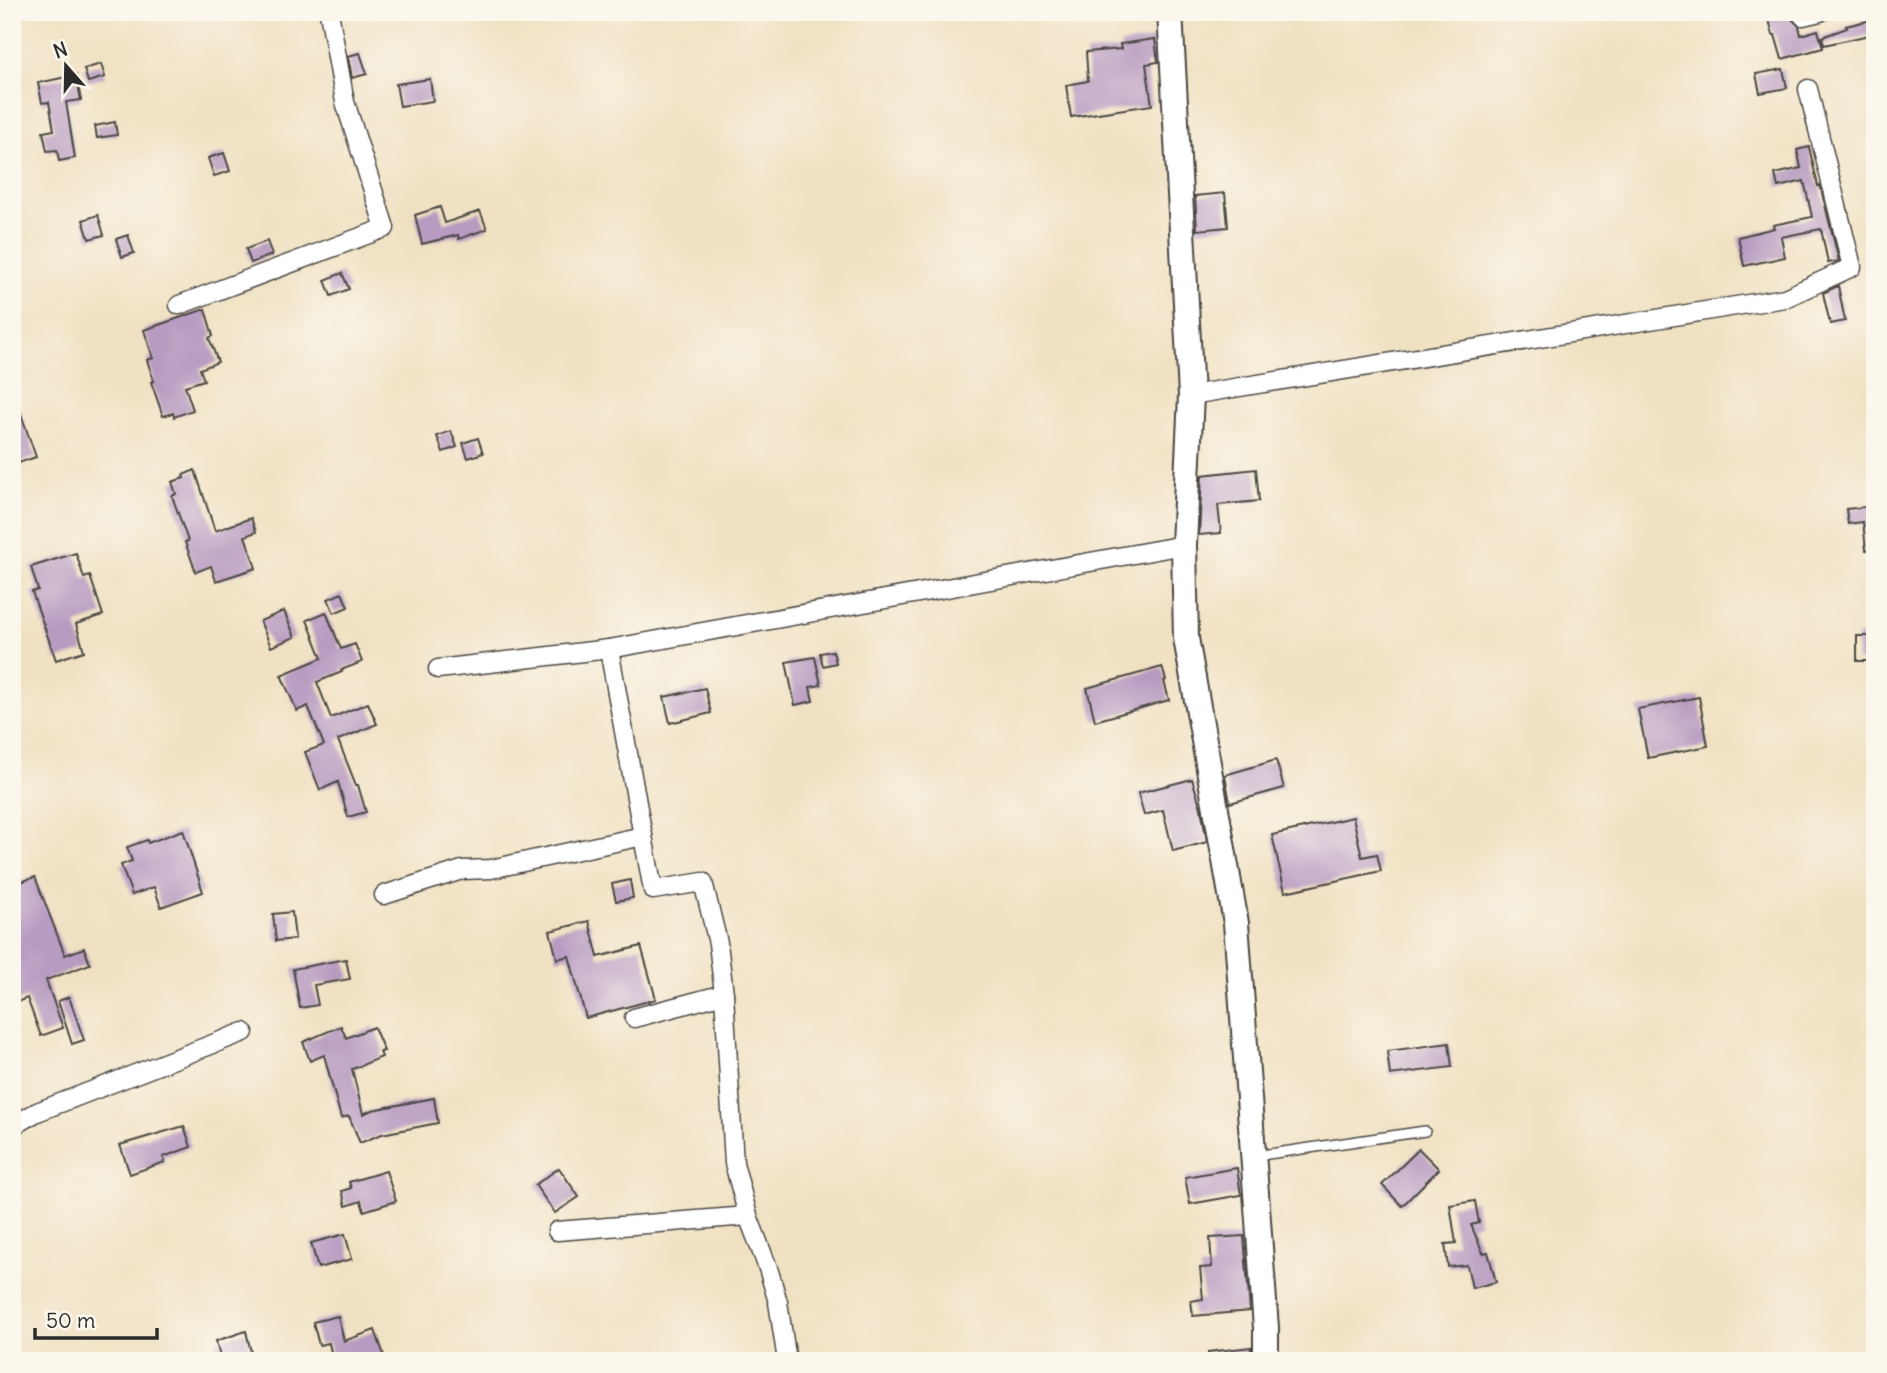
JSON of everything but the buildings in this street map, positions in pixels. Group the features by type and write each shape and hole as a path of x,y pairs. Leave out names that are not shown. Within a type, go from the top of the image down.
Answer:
{"street":[{"path":"179,305 384,228 345,102 329,12"},
{"path":"1170,12 1191,395 1184,545 1186,638 1236,923 1266,1328 1266,1361"},
{"path":"1802,12 1803,16 1820,12"},
{"path":"1191,395 1785,298 1852,267 1808,89"},
{"path":"438,669 609,649 1184,545"},
{"path":"609,649 653,890 703,882 718,943 724,994 734,1163 748,1216 778,1302 787,1361"},
{"path":"384,895 462,870 491,869 643,836"},
{"path":"634,1018 724,994"},
{"path":"12,1126 37,1112 244,1032"},
{"path":"557,1231 748,1216"}],"lane":[{"path":"1253,1156 1425,1131"}]}
